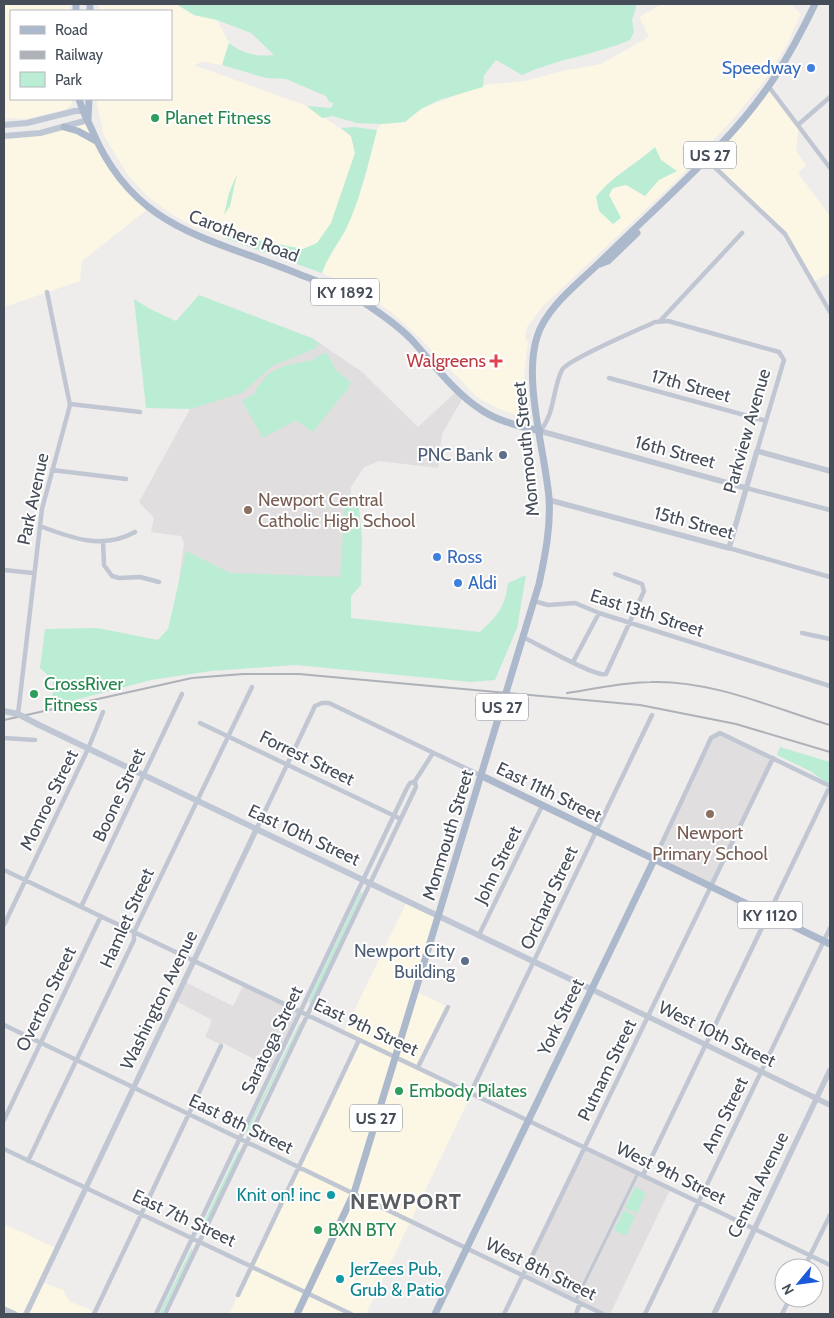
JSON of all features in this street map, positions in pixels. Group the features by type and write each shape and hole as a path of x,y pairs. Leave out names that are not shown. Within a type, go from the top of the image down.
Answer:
{"main road":[{"name":"US 27","path":"706,159 759,102 797,42 815,4"},
{"name":"KY 1892","path":"80,100 86,111 88,120"},
{"name":"KY 1892","path":"86,111 89,100"},
{"path":"4,125 27,123 86,111"},
{"path":"4,136 29,135 88,120"},
{"name":"Carothers Road","path":"88,120 96,141 114,173 136,198 166,220 190,233 336,288 362,302 409,337 458,390 477,407 499,420 540,431"},
{"path":"64,127 78,130 96,141"},
{"name":"Monmouth Street","path":"297,1314 354,1194 534,601 545,555 549,500 532,369 537,337 552,312 597,264 608,261 644,226 646,219 706,159"},
{"name":"East 10th Street","path":"4,711 18,714 88,750 144,775 591,990"},
{"name":"East 11th Street","path":"482,776 654,860"},
{"name":"KY 1120","path":"654,860 827,942"},
{"name":"York Street","path":"435,1314 654,860"}],"street":[{"path":"769,87 799,124 830,168"},
{"path":"799,124 830,97"},
{"path":"706,159 786,234 830,312"},
{"path":"540,431 548,423 558,379 566,364 660,321 742,233"},
{"name":"Park Avenue","path":"18,714 40,526 52,470 70,404 47,292"},
{"name":"Parkview Avenue","path":"660,321 781,354 784,360 730,548"},
{"name":"17th Street","path":"608,378 766,421"},
{"path":"70,404 140,412"},
{"name":"16th Street","path":"540,431 830,510"},
{"path":"757,451 830,471"},
{"path":"52,470 126,478"},
{"name":"15th Street","path":"549,500 730,548 830,577"},
{"path":"40,526 82,540 103,541 126,537 135,532"},
{"path":"103,541 104,565 112,576 140,578 159,582"},
{"path":"4,570 33,573"},
{"path":"523,638 590,672 604,676 608,673 643,596 642,584 615,574"},
{"name":"East 13th Street","path":"534,601 548,605 575,604 599,614 631,622 830,686"},
{"path":"573,662 599,614"},
{"path":"802,633 830,639"},
{"name":"Hamlet Street","path":"28,1161 134,940 134,932 252,687"},
{"name":"Boone Street","path":"81,907 182,694"},
{"name":"East 11th Street","path":"322,703 330,703 482,776"},
{"name":"Washington Avenue","path":"26,1314 315,706 322,703"},
{"name":"Monroe Street","path":"4,925 88,750 103,712"},
{"name":"Orchard Street","path":"471,1092 652,715"},
{"name":"Forrest Street","path":"200,723 401,819"},
{"name":"York Street","path":"654,860 711,738 720,733 773,758"},
{"path":"4,738 35,740"},
{"name":"Saratoga Street","path":"156,1314 394,815 410,783 415,781 433,753"},
{"path":"576,1314 578,1302 706,1044 830,786 773,758"},
{"name":"Putnam Street","path":"504,1314 773,758"},
{"name":"Saratoga Street","path":"165,1314 371,884 416,787 415,781"},
{"name":"John Street","path":"479,935 542,806"},
{"name":"East 9th Street","path":"4,870 528,1119"},
{"name":"Overton Street","path":"4,1120 101,916"},
{"name":"Ann Street","path":"645,1314 761,1072 827,942 830,928"},
{"name":"West 10th Street","path":"591,990 706,1044 830,1106"},
{"path":"418,1067 448,1008"},
{"name":"East 8th Street","path":"4,1025 467,1248"},
{"path":"238,1295 359,1040"},
{"path":"94,1314 221,1046"},
{"name":"Central Avenue","path":"714,1314 830,1070"},
{"name":"West 9th Street","path":"528,1119 830,1265"},
{"name":"East 7th Street","path":"4,1149 351,1314"},
{"path":"810,1256 830,1215"},
{"name":"West 8th Street","path":"467,1248 603,1314"},
{"path":"4,1309 15,1314"}],"shaded area":[{"path":"4,4 70,4 70,10 10,10 10,100 72,100 72,104 65,110 25,119 4,118"},
{"path":"99,4 176,4 194,15 217,20 229,43 222,65 202,62 194,65 307,106 351,136 355,153 331,223 322,239 303,253 298,264 193,226 171,214 147,196 128,175 104,136 96,100 172,100 172,10 98,10"},
{"path":"662,4 791,4 801,14 787,44 768,76 740,111 681,176 543,306 527,327 525,338 528,342 524,374 527,414 518,416 497,408 477,397 419,337 390,311 368,296 322,273 328,256 346,229 367,170 377,130 381,124 405,122 420,109 483,85 525,81 562,71 601,64 649,37 639,17"},
{"path":"769,87 799,124 796,151 806,165 798,173 830,216 830,273 813,282 785,234 706,159"},
{"path":"88,120 105,158 149,208 82,261 80,281 4,307 4,136"},
{"name":"Newport Central Catholic High School","path":"312,338 361,371 418,427 458,390 464,396 442,434 438,468 379,461 364,467 351,487 341,659 166,673 184,543 181,536 151,532 154,518 139,502 190,409"},
{"name":"Newport Primary School","path":"720,733 773,758 711,887 654,860 711,738"},
{"path":"407,901 439,916 415,991 448,1007 418,1067 471,1092 469,1099 366,1314 229,1314 359,1040 344,1032"},
{"path":"185,982 233,1006 244,984 301,1011 273,1069 223,1043 222,1045 205,1037 212,1020 176,1001"},
{"path":"585,1147 671,1188 610,1314 603,1314 523,1275"},
{"path":"4,1224 58,1249 42,1282 63,1290 69,1301 95,1312 94,1314 4,1314"}],"green space":[{"path":"176,4 637,4 632,20 634,32 630,40 522,75 496,60 484,75 483,87 439,100 421,109 405,122 381,124 357,123 332,116 322,118 307,106 331,108 334,103 329,102 326,96 286,79 266,78 222,65 229,43 250,54 274,55 251,33 217,20 194,15"},
{"path":"354,127 377,130 356,206 322,273 225,238 224,236 228,234 303,249 317,243 331,223 355,153 351,136 341,128"},
{"path":"655,147 661,160 677,171 659,180 645,196 626,185 613,188 609,195 621,218 613,224 599,211 596,197 609,183"},
{"path":"237,174 230,206 224,215 229,193"},
{"path":"199,295 312,338 319,343 316,348 272,366 242,393 190,409 146,408 134,299 176,321"},
{"path":"326,352 336,370 351,383 347,389 348,391 343,394 313,432 296,420 263,438 242,401 257,392 255,390 268,374 284,366 312,360"},
{"path":"362,494 359,509 362,538 361,585 351,596 351,618 480,632 499,611 505,599 508,583 526,575 517,628 495,680 471,682 296,665 211,671 151,680 52,706 53,680 40,668 45,629 97,628 158,640 168,629 186,551 230,573 340,577 345,503"},
{"path":"780,747 830,762 830,785 810,771 777,755"},
{"path":"363,892 309,1004 309,1000 360,893"},
{"path":"300,1022 300,1025 247,1134 246,1131"},
{"path":"239,1149 239,1155 203,1230 199,1232"},
{"path":"635,1187 646,1193 637,1213 625,1208"},
{"path":"624,1210 635,1216 626,1236 614,1230"},
{"path":"192,1248 192,1252 162,1314 159,1314"}],"railway":[{"path":"4,720 192,678 243,674 299,674 640,705 736,724 830,752"},
{"path":"567,693 630,683 651,682 697,685 742,696 830,725"}],"place":[{"name":"Speedway","path":"811,68"},
{"name":"Planet Fitness","path":"155,118"},
{"name":"Walgreens","path":"496,361"},
{"name":"PNC Bank","path":"503,455"},
{"name":"Newport Central Catholic High School","path":"248,510"},
{"name":"Ross","path":"437,557"},
{"name":"Aldi","path":"458,583"},
{"name":"CrossRiver Fitness","path":"34,694"},
{"name":"Newport Primary School","path":"710,814"},
{"name":"Newport City Building","path":"465,961"},
{"name":"Embody Pilates","path":"399,1091"},
{"name":"Knit on! inc","path":"331,1195"},
{"name":"BXN BTY","path":"318,1230"},
{"name":"JerZees Pub, Grub & Patio","path":"340,1279"}],"district":[{"name":"NEWPORT","path":"406,1201"}]}
